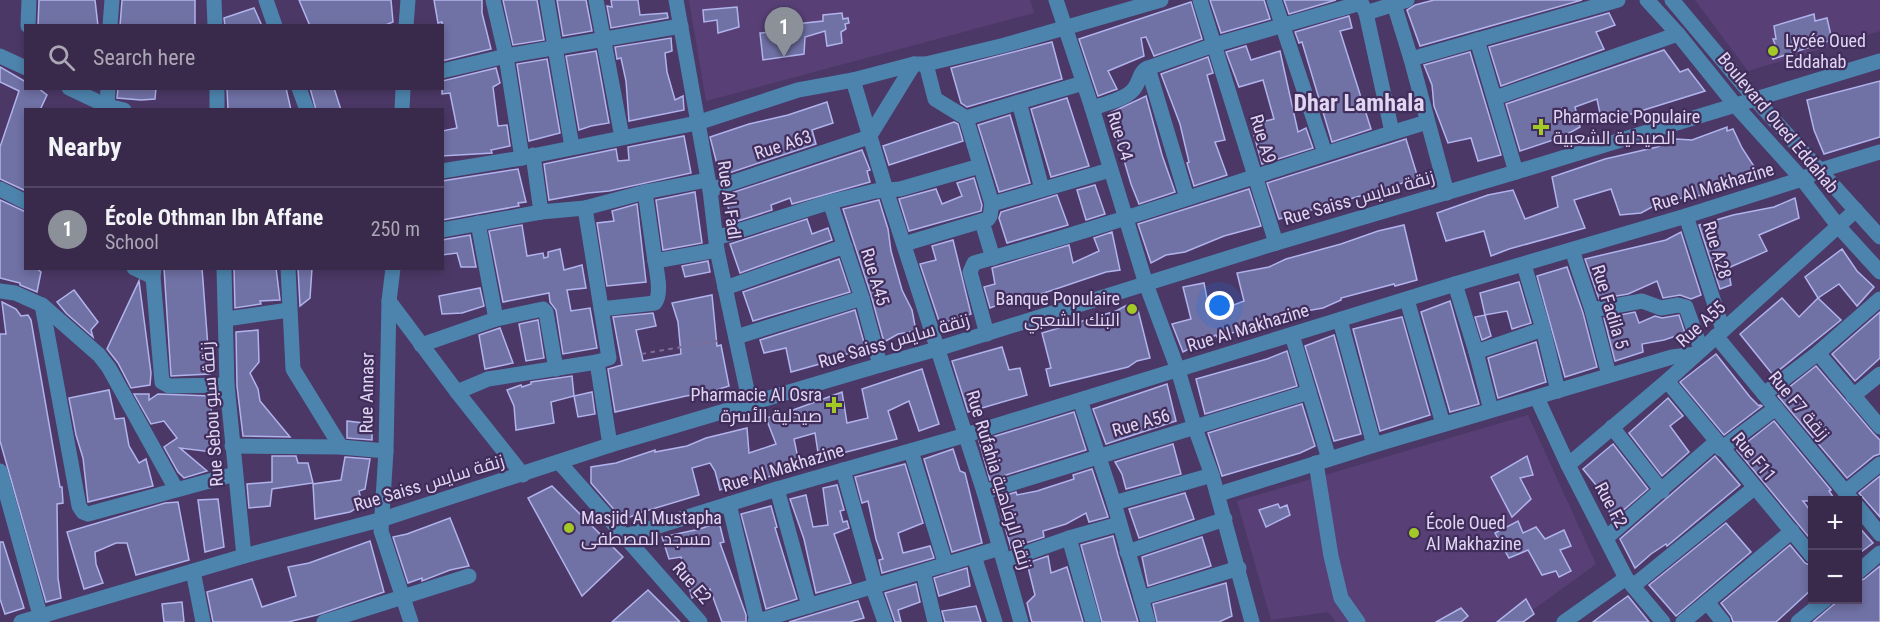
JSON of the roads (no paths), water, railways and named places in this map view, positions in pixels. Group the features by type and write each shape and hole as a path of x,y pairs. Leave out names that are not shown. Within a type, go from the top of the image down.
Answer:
{"street":[{"path":"28,24 29,0"},
{"path":"110,24 112,0"},
{"path":"214,0 214,24"},
{"path":"266,0 274,24"},
{"path":"406,24 408,0"},
{"path":"493,0 541,212"},
{"path":"547,0 572,147"},
{"path":"596,0 622,137"},
{"name":"Rue Al Fadl","path":"676,0 709,185 716,244 750,404"},
{"name":"Rue C4","path":"1056,0 1063,28 1092,108 1124,219 1219,494 1252,622"},
{"path":"444,171 697,123 798,90 854,80 1005,45 1063,28 1126,5 1161,0"},
{"name":"Rue A9","path":"1200,0 1276,243"},
{"path":"1275,0 1325,153"},
{"path":"1412,59 1618,0"},
{"name":"Boulevard Oued Eddahab","path":"1647,0 1880,272"},
{"name":"Boulevard Oued Eddahab","path":"1672,0 1755,99 1880,237"},
{"path":"1092,108 1127,95 1135,88 1142,72 1148,68 1214,45 1362,5 1400,2 1426,122 1447,193"},
{"path":"1362,5 1392,132"},
{"path":"444,71 506,56 681,26"},
{"path":"1495,98 1678,34"},
{"path":"1477,40 1516,172"},
{"path":"0,56 24,68"},
{"name":"Rue Saiss زنقة سايس","path":"21,622 42,619 244,556 383,519 610,445 987,334 1276,243 1880,61"},
{"path":"904,244 982,222 990,216 992,204 966,118 935,99 920,64"},
{"path":"869,137 920,64"},
{"path":"1148,68 1187,198"},
{"name":"Rue Rufahia زنقة الرفاهية","path":"854,80 869,137 984,492 1021,622"},
{"path":"966,118 1083,83"},
{"path":"73,90 116,108"},
{"path":"107,106 108,90"},
{"path":"217,90 218,108"},
{"path":"300,90 306,108"},
{"path":"402,108 403,90"},
{"path":"1019,102 1042,189"},
{"path":"987,334 970,272 974,263 1124,219 1254,175 1426,122"},
{"name":"Rue A63","path":"444,230 541,212 585,208 645,192 709,185 869,137"},
{"name":"Rue Al Makhazine","path":"626,537 777,489 966,435 1455,284 1686,216 1880,152"},
{"path":"655,261 716,244 830,202 900,189 980,166"},
{"path":"992,204 1110,170"},
{"path":"0,189 24,201"},
{"path":"601,309 655,303 658,300 645,192"},
{"name":"Rue A45","path":"830,202 862,298 880,364"},
{"path":"585,208 601,309 610,445"},
{"name":"Rue A55","path":"1568,465 1667,381 1856,210"},
{"name":"Rue A28","path":"1686,216 1720,333"},
{"path":"982,222 993,258"},
{"path":"478,223 496,319"},
{"path":"725,288 845,246"},
{"name":"Rue Fadila 5","path":"1572,250 1592,310 1609,375"},
{"path":"1524,265 1558,391"},
{"name":"Rue Sebou زنقة سبو","path":"224,270 227,385 244,556"},
{"path":"288,270 293,369 340,447"},
{"name":"Rue Annasr","path":"393,270 389,301 386,451 381,531 411,622"},
{"path":"153,273 162,381 169,386 227,385"},
{"path":"1455,284 1491,410"},
{"path":"0,291 15,293 42,305 99,356 109,368 176,489"},
{"path":"736,337 862,298"},
{"path":"1764,394 1818,353 1880,299"},
{"path":"1407,300 1443,424"},
{"path":"389,301 523,475"},
{"path":"1219,494 1374,444 1699,351 1686,307 1683,305 1661,308 1642,301 1592,310"},
{"path":"42,305 79,506 83,512 88,514 235,474"},
{"path":"422,345 496,319 543,309 546,312 556,369"},
{"path":"226,319 289,310"},
{"path":"1340,320 1374,444"},
{"path":"1476,352 1543,329"},
{"name":"Rue F7 زنقة","path":"1720,333 1764,394 1849,496"},
{"path":"1292,335 1309,392 1323,461 1331,556 1341,598 1358,622"},
{"path":"1818,353 1880,427"},
{"path":"457,392 488,379 603,360"},
{"path":"1853,396 1878,379"},
{"name":"Rue F11","path":"1667,381 1808,551"},
{"name":"Rue A56","path":"984,492 1309,392"},
{"name":"Rue F2","path":"1537,398 1568,465 1630,582 1663,622"},
{"path":"1080,400 1114,503 1148,622"},
{"path":"1606,538 1719,446 1776,408"},
{"path":"1612,427 1662,491"},
{"path":"232,446 340,447 386,451"},
{"path":"911,451 946,565"},
{"name":"Rue E2","path":"559,462 700,622"},
{"path":"1849,496 1880,464"},
{"path":"843,470 885,622"},
{"path":"0,471 42,619"},
{"path":"1114,503 1212,475"},
{"path":"1564,622 1630,582 1754,488"},
{"path":"777,489 809,606"},
{"path":"729,504 756,622 974,556 1002,555 1119,524"},
{"path":"1862,513 1880,534"},
{"path":"1127,552 1225,519"},
{"path":"1683,622 1792,531"},
{"path":"1069,538 1093,622"},
{"path":"1862,568 1880,553"},
{"path":"974,556 995,622"},
{"path":"1141,598 1239,568"},
{"path":"193,571 202,622"},
{"path":"923,572 935,622"},
{"path":"324,622 469,576"},
{"path":"1707,602 1723,622"},
{"path":"1798,622 1820,604"}],"place":[{"name":"Lycée Oued Eddahab","path":"1773,51"},
{"name":"École Othman Ibn Affane","path":"784,57"},
{"name":"Pharmacie Populaire الصيدلية الشعبية","path":"1541,127"},
{"name":"Banque Populaire البنك الشعبي","path":"1132,309"},
{"name":"Pharmacie Al Osra صيدلية الأسرة","path":"834,405"},
{"name":"Masjid Al Mustapha مسجد المصطفى","path":"569,528"},
{"name":"École Oued Al Makhazine","path":"1414,533"}],"district":[{"name":"Dhar Lamhala","path":"1359,103"}]}
